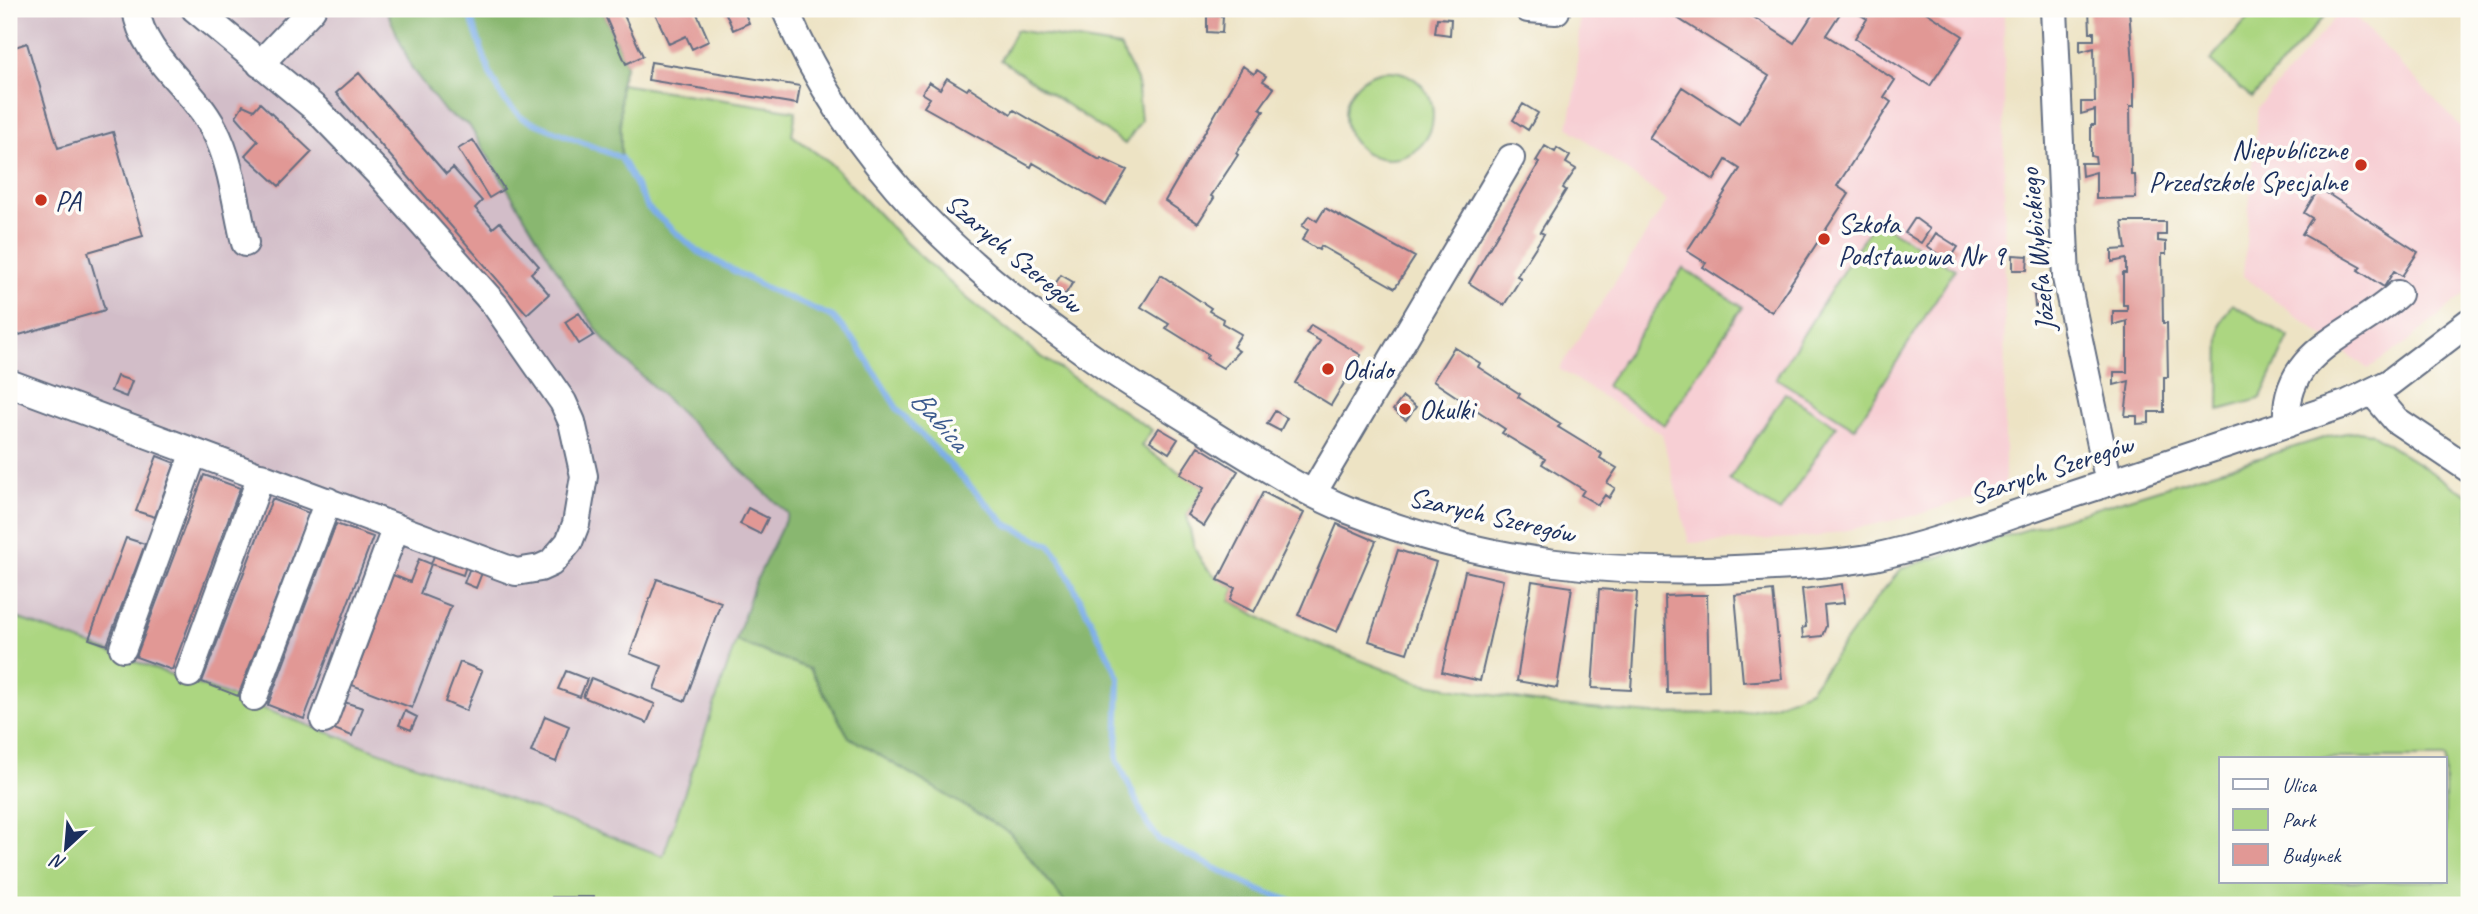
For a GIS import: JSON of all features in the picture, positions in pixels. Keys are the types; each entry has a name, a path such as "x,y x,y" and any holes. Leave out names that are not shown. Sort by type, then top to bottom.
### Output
{"street":[{"path":"135,9 139,31 148,46 170,69 214,128 225,156 245,243"},
{"path":"9,383 516,572 540,568 551,563 569,542 582,502 584,476 572,422 564,402 496,306 380,176 316,109 195,9"},
{"path":"260,64 312,9"},
{"name":"Szarych Szeregów","path":"785,9 801,48 853,136 920,215 969,262 1046,326 1122,378 1313,493 1348,509 1431,537 1518,558 1580,568 1720,570 1813,565 1875,556 2109,483 2373,393 2469,322"},
{"path":"1528,9 1556,10"},
{"name":"Józefa Wybickiego","path":"2054,9 2066,278 2109,483"},
{"path":"1313,493 1511,158"},
{"path":"2287,424 2288,398 2298,372 2310,358 2398,294"},
{"path":"2373,393 2396,421 2469,469"},
{"path":"122,648 194,452"},
{"path":"189,674 261,477"},
{"path":"254,697 328,502"},
{"path":"324,720 396,527"}],"shaded area":[{"path":"9,9 386,9 392,28 446,113 469,125 571,293 606,342 789,515 754,585 664,856 9,615"},
{"name":"Szkoła Podstawowa Nr 9","path":"1580,9 2004,9 2005,487 1914,516 1814,537 1689,543 1662,434 1559,369 1667,201 1568,127 1576,88"},
{"name":"Niepubliczne Przedszkole Specjalne","path":"2343,9 2348,9 2469,135 2469,290 2404,345 2368,369 2243,276 2258,107"}],"green space":[{"path":"386,9 602,9 626,64 620,84 621,158 648,208 697,251 766,288 833,317 857,344 898,410 1006,524 1050,545 1060,559 1119,677 1117,759 1146,822 1160,840 1259,890 1304,905 1067,905 1010,833 849,737 810,669 736,641 754,585 788,514 606,342 571,293 469,125 446,113 412,69"},
{"path":"2256,9 2325,9 2328,12 2252,98 2210,61"},
{"path":"1016,30 1120,47 1137,80 1141,121 1125,144 1001,60"},
{"path":"1389,71 1414,78 1426,90 1433,115 1426,140 1414,152 1389,159 1364,152 1352,140 1345,115 1352,90 1364,78"},
{"path":"620,84 796,111 792,135 831,164 906,243 968,299 1039,355 1152,430 1141,446 1204,488 1187,515 1190,528 1196,550 1206,567 1235,588 1230,600 1280,629 1420,683 1558,706 1651,714 1734,713 1775,705 1810,690 1879,595 1902,568 2330,436 2358,431 2370,433 2469,496 2469,905 1304,905 1259,890 1159,840 1146,822 1117,759 1119,677 1060,559 1050,545 1006,524 898,410 857,344 833,317 766,288 697,251 648,208 621,158"},
{"path":"1875,220 1955,269 1855,428 1776,378"},
{"path":"1683,268 1742,307 1665,425 1606,386"},
{"path":"2232,304 2289,337 2260,399 2219,410 2220,324"},
{"path":"1785,393 1836,426 1780,512 1729,480"},
{"path":"9,615 663,856 736,641 810,669 849,737 1010,833 1067,905 9,905"}],"building":[{"path":"602,9 621,9 643,56 626,64"},
{"path":"653,9 695,9 709,41 692,49 686,36 669,44"},
{"path":"724,9 743,9 749,23 733,30"},
{"path":"1663,9 1741,9 1794,43 1816,9 1843,9 1826,35 1895,80 1884,97 1891,102 1837,186 1849,194 1772,312 1703,267 1706,263 1687,251 1740,169 1726,160 1714,180 1649,138 1682,87 1739,124 1769,76"},
{"path":"1851,9 1921,9 1963,36 1930,86 1855,38 1867,19"},
{"path":"2089,9 2129,9 2134,79 2134,106 2130,106 2131,175 2135,175 2136,198 2096,199 2096,172 2082,176 2081,163 2096,163 2095,157 2091,156 2091,125 2095,125 2095,110 2081,114 2081,102 2095,102 2094,48 2080,52 2080,40 2094,40 2094,32 2090,32"},
{"path":"1207,16 1223,16 1222,33 1207,32"},
{"path":"1437,18 1451,19 1450,35 1435,33"},
{"name":"PA","path":"27,43 58,148 113,132 143,236 88,252 105,310 9,338 9,49"},
{"path":"651,62 800,86 797,104 648,80"},
{"path":"1243,66 1254,74 1257,70 1266,76 1263,81 1274,88 1260,108 1264,111 1236,153 1238,155 1211,196 1214,198 1198,223 1165,201"},
{"path":"359,73 446,174 453,168 482,201 475,208 493,228 500,222 539,266 531,273 549,294 527,314 336,93"},
{"path":"947,78 967,90 969,87 1011,114 1014,110 1100,160 1101,158 1127,170 1106,205 1033,163 1031,167 924,107 930,98 922,93 929,82 940,89"},
{"path":"260,103 312,152 279,186 245,155 258,141 236,116 243,105 254,110"},
{"path":"1523,104 1538,113 1528,130 1513,120"},
{"path":"473,140 504,189 489,198 458,149"},
{"path":"1545,146 1555,152 1557,148 1570,156 1566,163 1576,169 1563,188 1566,190 1540,232 1544,234 1517,276 1521,278 1504,305 1469,283 1539,163 1536,161"},
{"path":"2319,188 2418,252 2402,276 2394,271 2384,287 2358,270 2361,267 2302,234 2312,218 2304,213"},
{"path":"1325,208 1415,257 1395,288 1321,246 1319,250 1302,240 1308,230 1302,226 1309,216 1317,221"},
{"path":"1915,218 1930,229 1921,243 1905,233"},
{"path":"2122,222 2166,222 2166,235 2158,235 2158,241 2166,242 2166,254 2162,254 2163,323 2167,323 2168,377 2164,377 2164,412 2149,412 2149,423 2137,424 2137,416 2125,416 2129,381 2114,385 2114,372 2127,372 2127,321 2113,325 2113,311 2127,311 2127,305 2123,305 2126,259 2112,262 2112,250 2126,249"},
{"path":"1936,233 1958,247 1949,261 1927,247"},
{"path":"2013,255 2028,256 2027,270 2013,270"},
{"path":"1061,275 1073,282 1065,295 1053,287"},
{"path":"1161,275 1211,308 1209,311 1223,319 1222,323 1241,334 1233,347 1239,351 1223,368 1206,358 1208,354 1166,328 1169,324 1141,307"},
{"path":"2048,285 2050,304 2035,306 2033,286"},
{"path":"579,313 594,335 579,344 565,322"},
{"name":"Odido","path":"1311,325 1361,355 1331,405 1295,383 1320,341 1306,333"},
{"path":"1454,347 1480,363 1478,367 1520,394 1518,397 1561,424 1558,427 1602,454 1600,458 1617,468 1607,483 1615,488 1609,498 1605,495 1598,505 1581,495 1584,490 1542,464 1545,459 1502,433 1505,429 1433,381"},
{"path":"117,376 132,381 126,397 111,391"},
{"name":"Okulki","path":"1403,397 1416,407 1406,420 1393,410"},
{"path":"1275,411 1287,418 1280,431 1267,424"},
{"path":"1159,428 1178,439 1169,453 1150,441"},
{"path":"1198,446 1238,471 1204,526 1187,515 1204,488 1180,474"},
{"path":"157,456 175,463 155,517 136,511"},
{"path":"204,475 240,488 172,670 136,657"},
{"path":"1263,492 1304,513 1254,612 1230,600 1235,588 1218,580"},
{"path":"272,499 309,513 238,696 202,682"},
{"path":"748,508 768,518 760,534 740,524"},
{"path":"336,524 373,537 304,719 268,705"},
{"path":"1337,524 1376,541 1337,632 1298,615"},
{"path":"126,538 145,544 107,645 89,639"},
{"path":"1398,550 1436,562 1407,653 1369,641"},
{"path":"435,553 467,563 463,575 431,564"},
{"path":"419,559 431,564 420,594 451,606 412,708 352,685 393,575 410,582"},
{"path":"471,565 483,570 476,588 464,583"},
{"path":"1465,571 1503,580 1480,681 1442,672"},
{"path":"657,579 721,602 685,701 654,689 662,666 630,654"},
{"path":"1532,581 1572,587 1557,688 1517,681"},
{"path":"1842,584 1844,603 1824,605 1826,626 1822,636 1803,638 1802,628 1806,627 1802,589"},
{"path":"1599,589 1637,592 1631,690 1592,688"},
{"path":"1773,591 1782,679 1743,682 1735,595"},
{"path":"1707,595 1709,692 1667,693 1665,596"},
{"path":"460,662 482,671 466,711 445,702"},
{"path":"566,671 587,679 580,697 558,689"},
{"path":"591,678 655,704 647,723 583,697"},
{"path":"344,702 363,708 352,736 334,729"},
{"path":"405,711 417,717 411,730 399,725"},
{"path":"545,716 569,726 556,762 531,752"},
{"path":"552,897 594,897 594,905 552,905"}],"waterway":[{"name":"Babica","path":"468,9 490,74 504,100 522,118 621,158 648,208 697,251 766,288 833,317 857,344 898,410 1006,524 1050,545 1060,559 1119,677 1117,759 1146,822 1159,840 1259,890 1304,905"}],"place":[{"name":"Niepubliczne Przedszkole Specjalne","path":"2361,165"},
{"name":"PA","path":"41,200"},
{"name":"Szkoła Podstawowa Nr 9","path":"1824,239"},
{"name":"Odido","path":"1328,369"},
{"name":"Okulki","path":"1405,409"}]}
